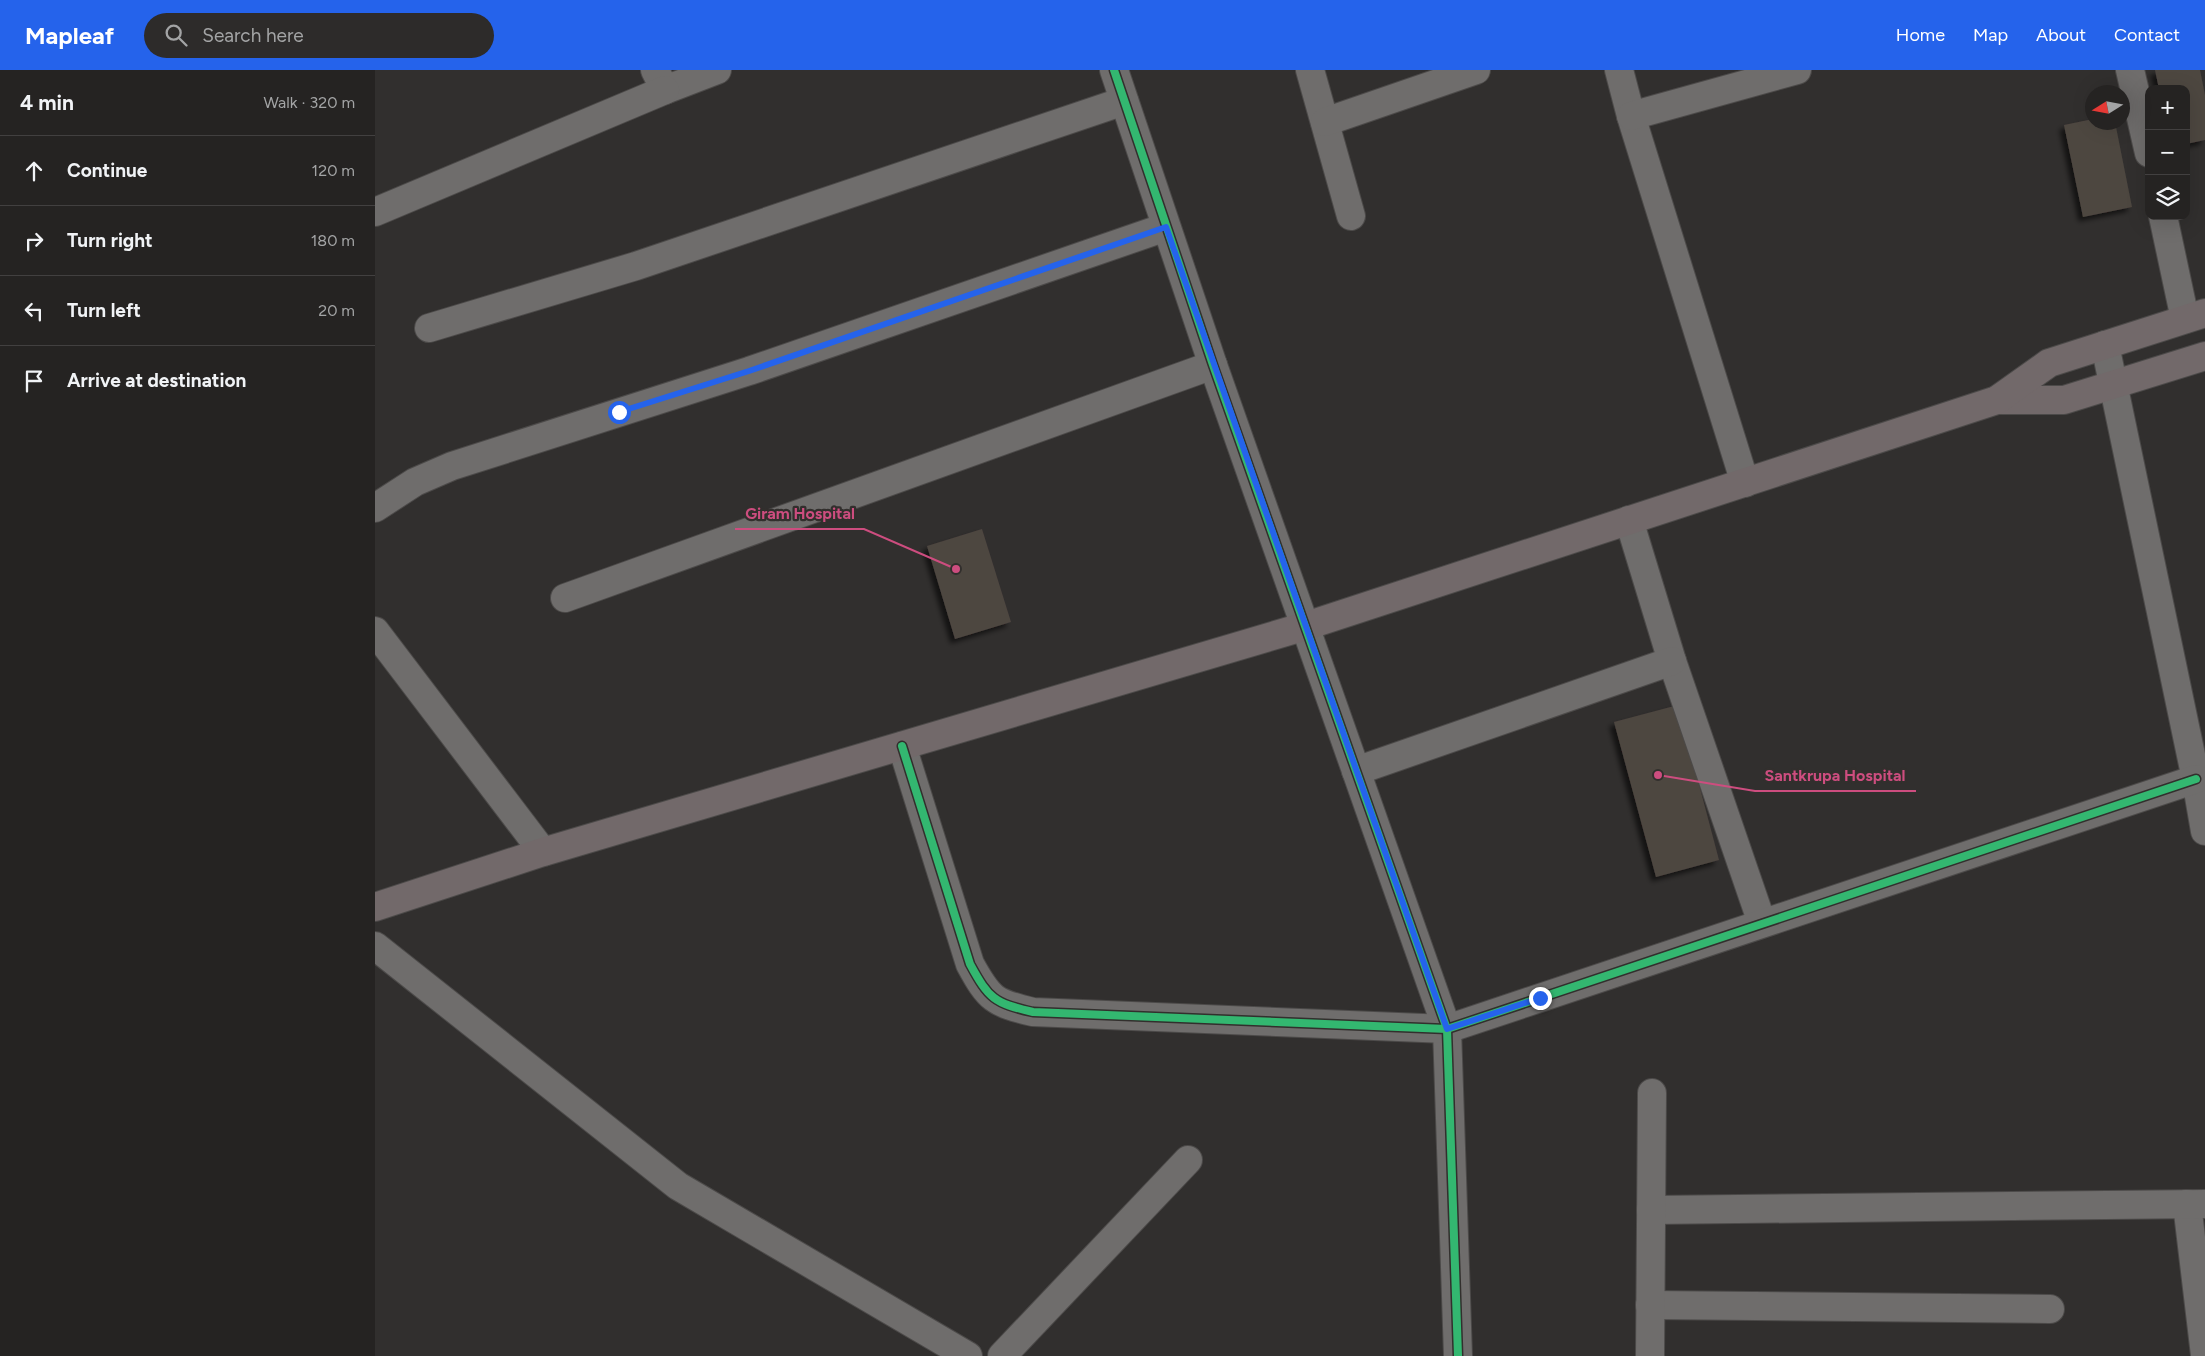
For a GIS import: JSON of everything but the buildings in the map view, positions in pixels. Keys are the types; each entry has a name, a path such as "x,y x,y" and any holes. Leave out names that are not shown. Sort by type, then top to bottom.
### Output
{"highway":[{"path":"375,907 543,852 1306,626 1997,400 2049,363 2195,316"},
{"path":"1997,400 2064,400 2205,356"}],"street":[{"path":"375,212 660,80 717,70"},
{"path":"1114,70 1213,365 1447,1029 1459,1356"},
{"path":"1310,70 1351,216"},
{"path":"1325,122 1476,70"},
{"path":"1619,70 1631,116 1745,483"},
{"path":"1631,116 1797,70"},
{"path":"2131,70 2145,135"},
{"path":"429,328 636,266 1124,101"},
{"path":"2164,220 2195,316"},
{"path":"375,508 415,482 452,466 749,371 1166,227"},
{"path":"2105,345 2197,778 2205,831"},
{"path":"565,598 1213,365"},
{"path":"1629,520 1672,661 1762,923"},
{"path":"375,631 543,852"},
{"path":"1356,771 1672,661"},
{"path":"902,746 970,964 985,991 1004,1005 1033,1012 1447,1029 2197,778"},
{"path":"375,946 678,1186 968,1356"},
{"path":"1650,1356 1652,1094"},
{"path":"1002,1356 1188,1160"},
{"path":"1651,1210 2196,1204 2205,1355"},
{"path":"1650,1305 2050,1309"}],"cycle path":[{"path":"1114,70 1213,365 1447,1029 1458,1356"},
{"path":"902,746 970,964 982,985 994,998 1001,1002 1033,1012 1447,1029 2196,779"}],"place":[{"name":"Giram Hospital","path":"956,569"},
{"name":"Santkrupa Hospital","path":"1658,775"}],"route":[{"path":"619,412 749,371 1166,227 1447,1029 1540,998"}]}
